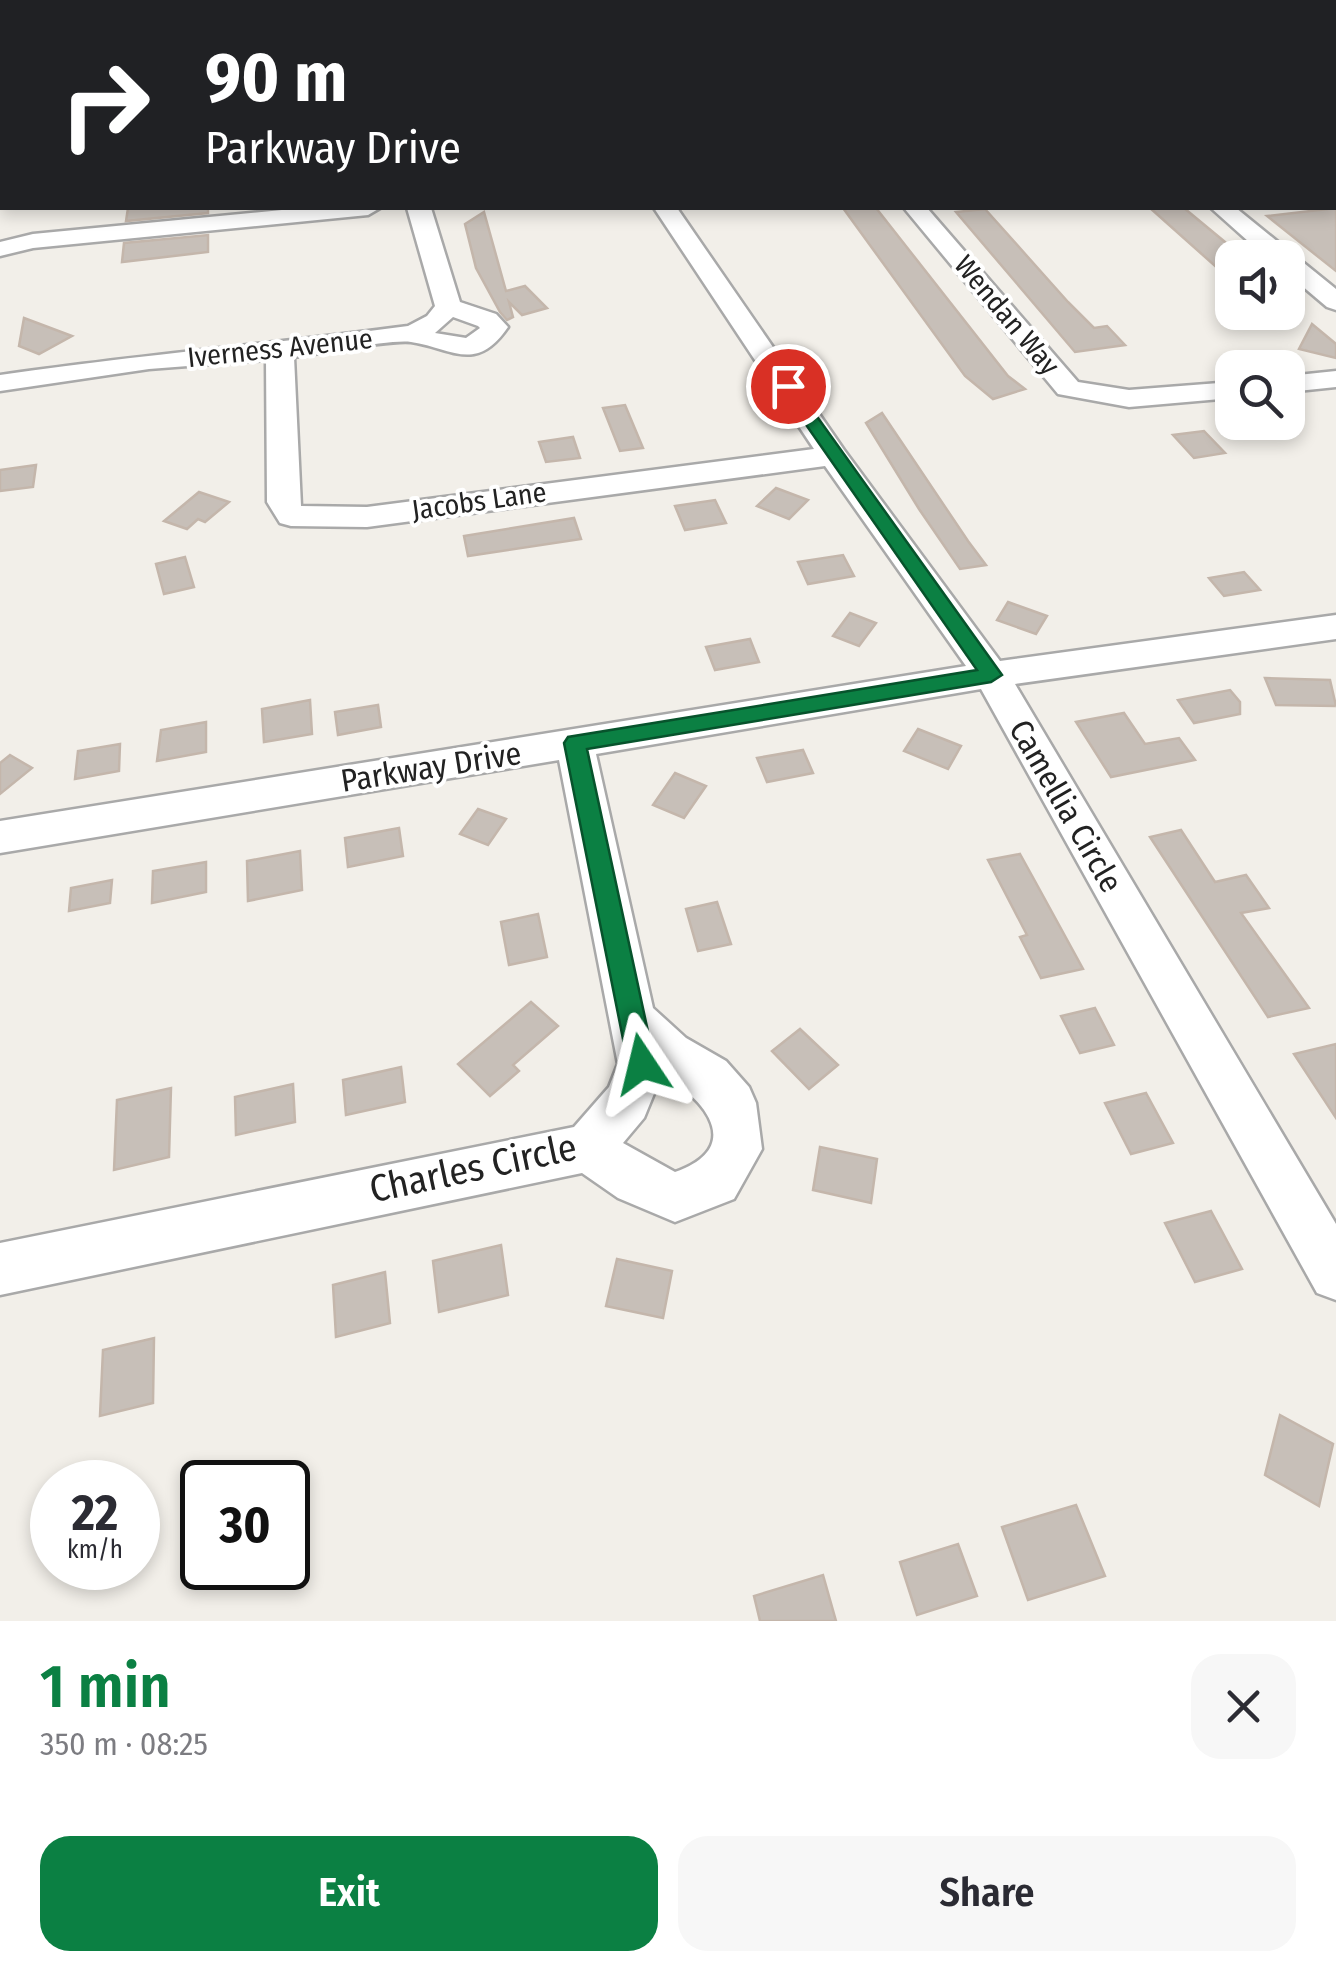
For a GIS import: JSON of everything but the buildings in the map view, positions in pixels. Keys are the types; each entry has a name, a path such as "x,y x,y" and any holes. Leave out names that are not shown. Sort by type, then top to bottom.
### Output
{"street":[{"path":"0,249 32,242 348,210"},
{"path":"414,334 453,348 490,336 494,327 487,320 448,306 419,210"},
{"name":"Camellia Circle","path":"667,210 833,456 991,675 1336,1274"},
{"name":"Wendan Way","path":"917,210 1068,388 1092,397 1119,399 1215,391"},
{"path":"1224,210 1261,240"},
{"path":"1305,276 1336,302"},
{"name":"Iverness Avenue","path":"0,383 150,361 280,351 414,334 436,322 448,306"},
{"name":"Jacobs Lane","path":"280,351 283,502 291,516 368,517 833,456"},
{"path":"1305,382 1336,379"},
{"name":"Parkway Drive","path":"0,837 991,675 1336,628"},
{"name":"Charles Circle","path":"0,1269 588,1148 627,1102 642,1064 575,743"},
{"path":"588,1148 636,1181 675,1197 716,1182 737,1149 732,1103 710,1076 669,1053 635,1021"}],"route":[{"path":"642,1064 575,743 991,675 833,456 788,386"}]}
